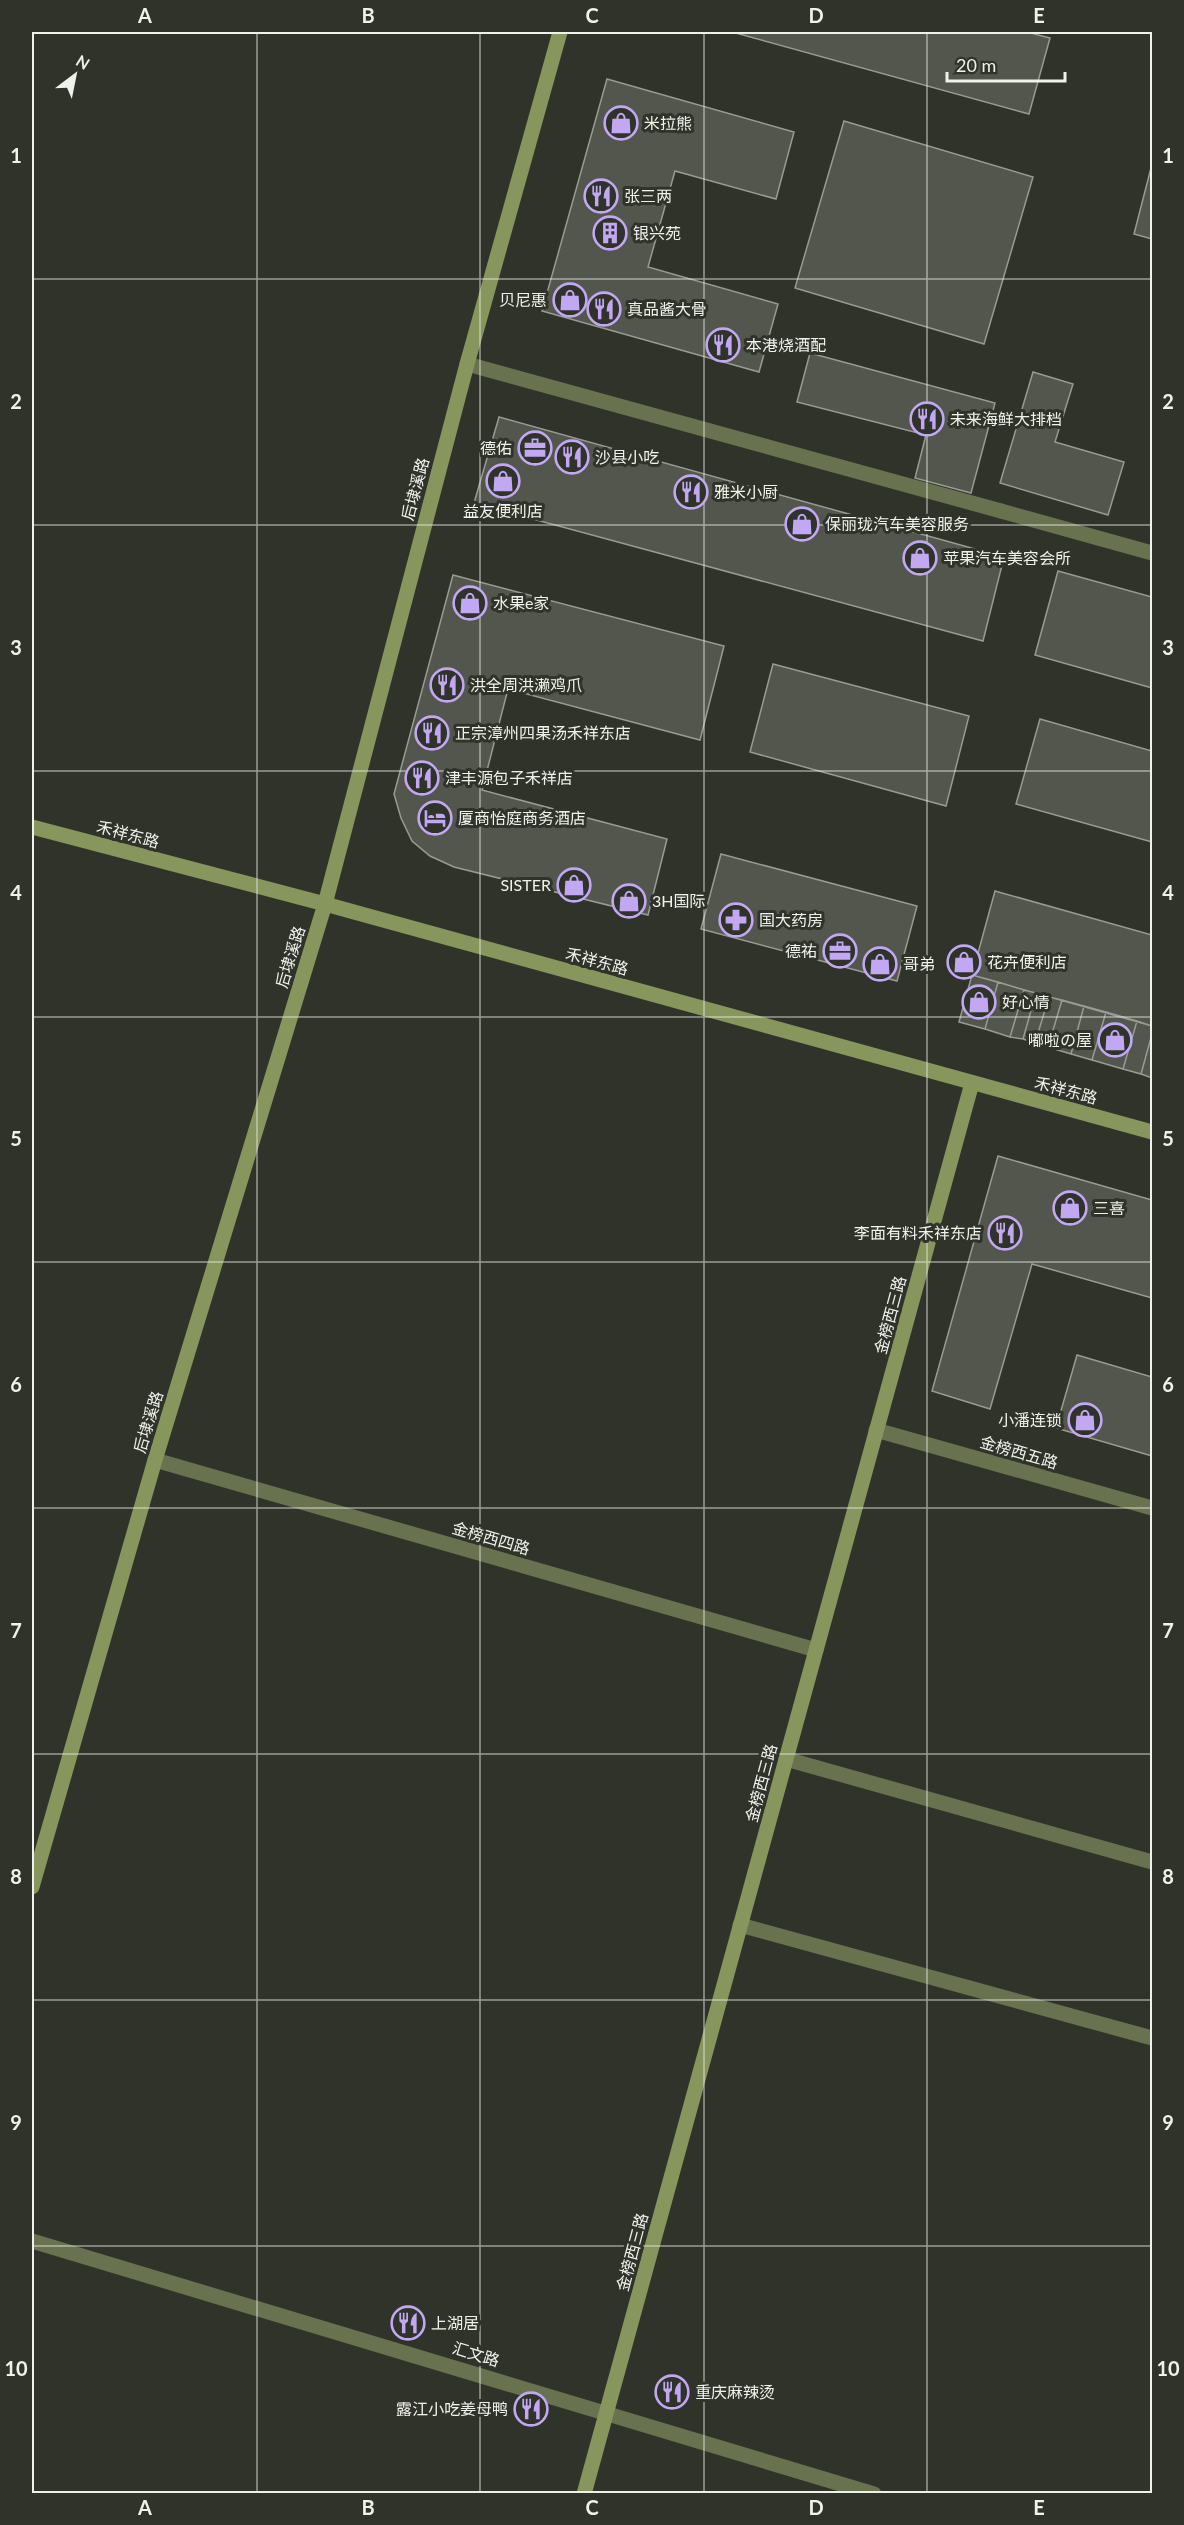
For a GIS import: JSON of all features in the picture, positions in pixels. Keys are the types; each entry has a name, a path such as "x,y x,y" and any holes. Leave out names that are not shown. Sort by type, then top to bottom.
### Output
{"street":[{"name":"后埭溪路","path":"32,1887 155,1460 325,904 467,364 560,32"},
{"path":"467,364 1152,553"},
{"name":"禾祥东路","path":"32,827 325,904 1152,1132"},
{"name":"金榜西三路","path":"584,2493 972,1083"},
{"name":"金榜西五路","path":"876,1430 1152,1508"},
{"name":"金榜西四路","path":"155,1460 816,1650"},
{"path":"786,1759 1152,1862"},
{"path":"740,1925 1152,2038"},
{"name":"汇文路","path":"32,2241 874,2493"}],"building":[{"path":"732,32 1027,32 1050,38 1029,114"},
{"name":"银兴苑","path":"607,79 794,132 776,199 675,171 648,267 778,304 759,372 542,311"},
{"path":"844,121 1033,177 984,344 795,288"},
{"path":"1152,164 1152,239 1134,234"},
{"name":"未来海鲜大排档","path":"810,353 995,403 971,493 915,478 926,435 797,402"},
{"path":"1033,372 1073,384 1055,442 1124,462 1108,515 1000,483"},
{"path":"499,417 1004,557 983,641 474,503"},
{"path":"1058,571 1152,597 1152,688 1035,655"},
{"path":"453,575 724,646 700,740 508,689 482,790 667,839 648,915 454,867 430,856 412,841 401,818 394,794"},
{"path":"773,664 969,716 946,806 750,752"},
{"path":"1040,719 1152,751 1152,842 1016,804"},
{"path":"721,854 917,906 897,981 701,929"},
{"path":"995,891 1152,935 1152,1026 972,975"},
{"name":"好心情","path":"972,975 998,982 985,1029 959,1022"},
{"path":"998,982 1024,990 1010,1037 985,1029"},
{"path":"1024,990 1036,993 1023,1039 1010,1037"},
{"path":"1036,993 1049,997 1035,1043 1023,1039"},
{"path":"1049,997 1062,1000 1048,1047 1035,1043"},
{"path":"1062,1000 1084,1006 1071,1054 1048,1047"},
{"path":"1084,1006 1106,1012 1092,1060 1071,1054"},
{"name":"嘟啦の屋","path":"1106,1012 1137,1021 1123,1069 1092,1060"},
{"path":"1137,1021 1152,1026 1141,1074 1123,1069"},
{"path":"1152,1034 1152,1078 1141,1074"},
{"path":"998,1156 1152,1200 1152,1298 1032,1264 990,1409 932,1391"},
{"path":"1077,1355 1152,1377 1152,1456 1056,1428"}],"place":[{"name":"米拉熊","path":"621,123"},
{"name":"张三两","path":"601,196"},
{"name":"银兴苑","path":"610,233"},
{"name":"贝尼惠","path":"570,300"},
{"name":"真品酱大骨","path":"604,309"},
{"name":"本港烧酒配","path":"723,345"},
{"name":"未来海鲜大排档","path":"927,419"},
{"name":"德佑","path":"535,448"},
{"name":"沙县小吃","path":"572,457"},
{"name":"益友便利店","path":"503,481"},
{"name":"雅米小厨","path":"691,492"},
{"name":"保丽珑汽车美容服务","path":"802,524"},
{"name":"苹果汽车美容会所","path":"920,558"},
{"name":"水果e家","path":"470,603"},
{"name":"洪全周洪濑鸡爪","path":"447,685"},
{"name":"正宗漳州四果汤禾祥东店","path":"432,733"},
{"name":"津丰源包子禾祥店","path":"422,778"},
{"name":"厦商怡庭商务酒店","path":"435,818"},
{"name":"SISTER","path":"574,885"},
{"name":"3H国际","path":"629,901"},
{"name":"国大药房","path":"736,920"},
{"name":"德祐","path":"840,951"},
{"name":"花卉便利店","path":"964,962"},
{"name":"哥弟","path":"880,964"},
{"name":"好心情","path":"979,1002"},
{"name":"嘟啦の屋","path":"1115,1040"},
{"name":"三喜","path":"1070,1208"},
{"name":"李面有料禾祥东店","path":"1005,1233"},
{"name":"小潘连锁","path":"1085,1420"},
{"name":"上湖居","path":"408,2323"},
{"name":"重庆麻辣烫","path":"672,2392"},
{"name":"露江小吃姜母鸭","path":"531,2409"}]}
